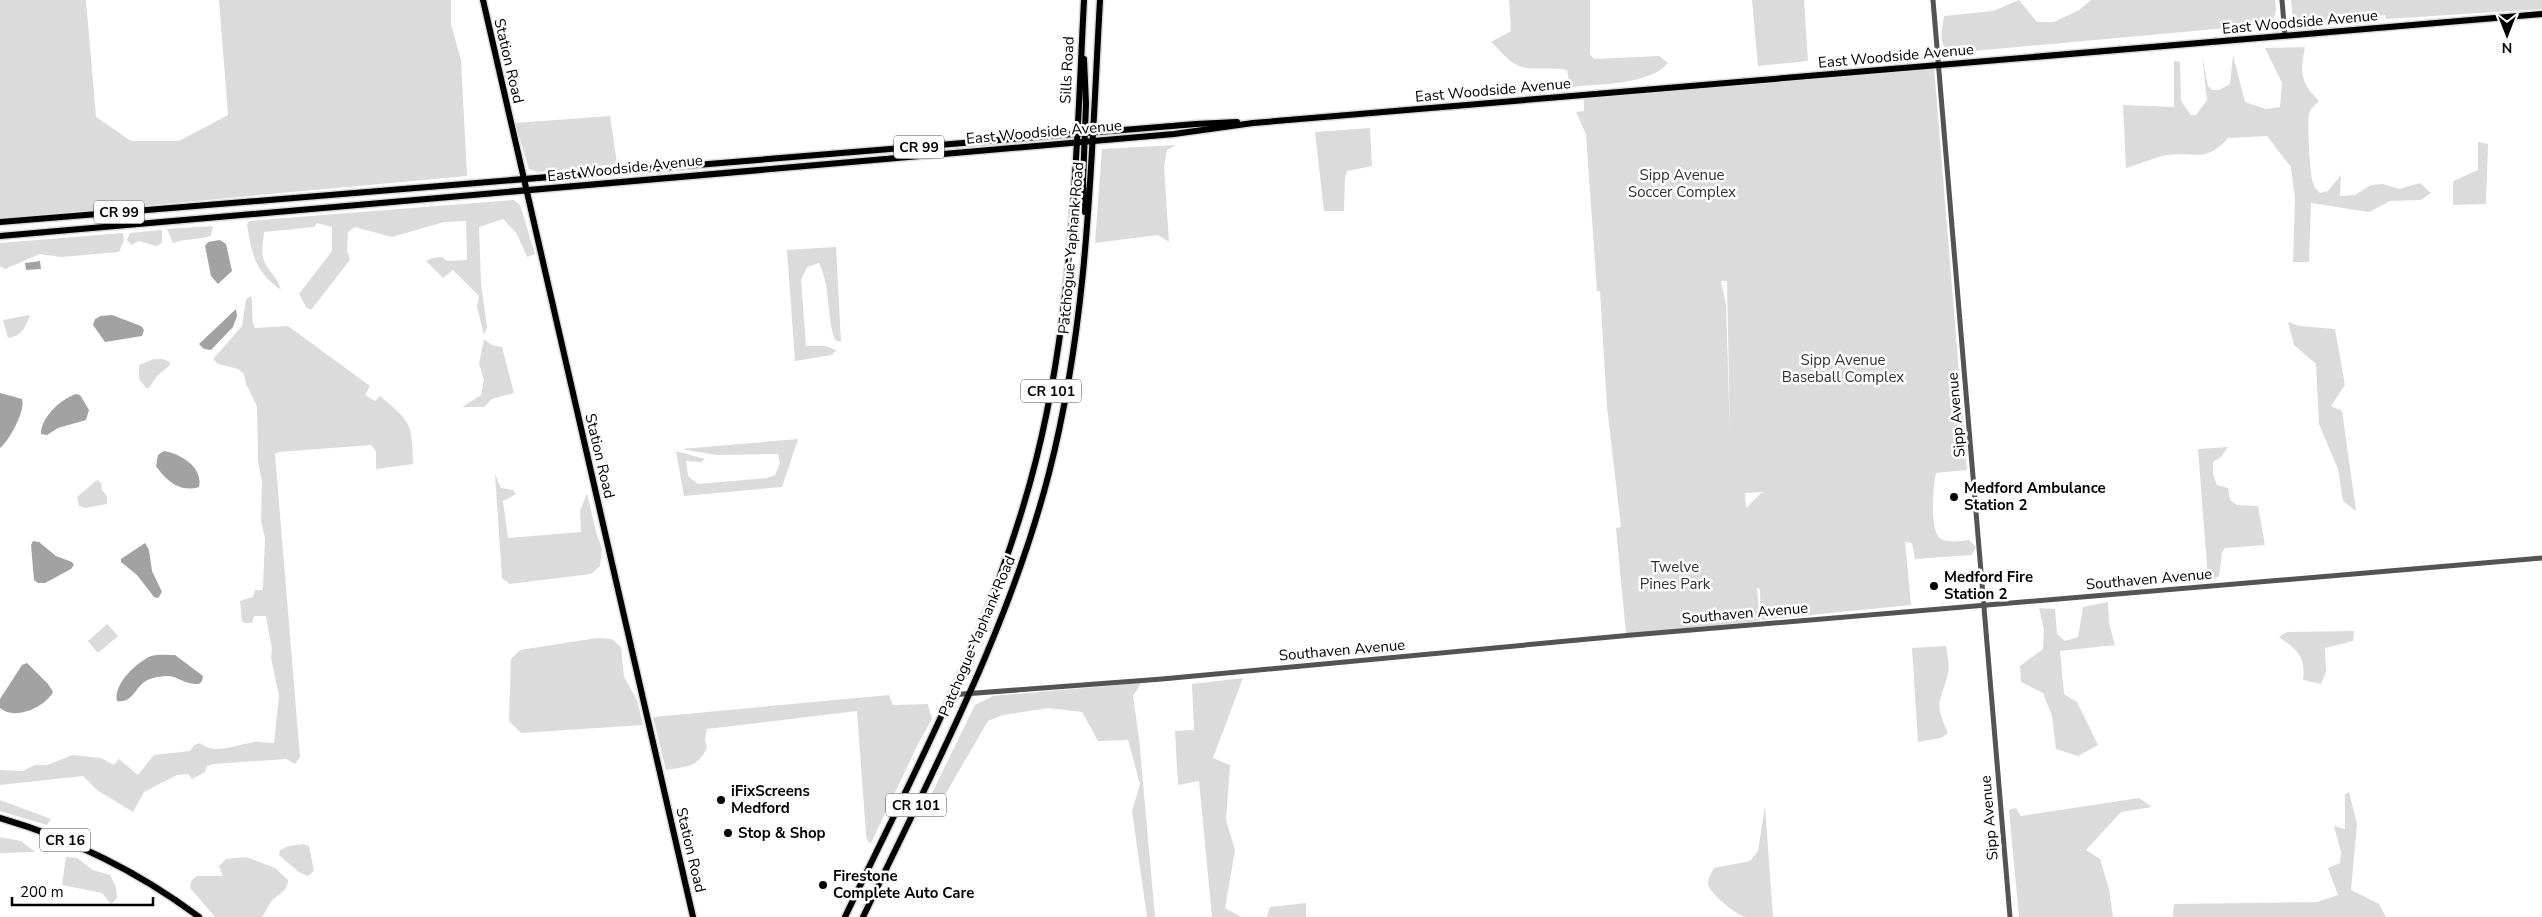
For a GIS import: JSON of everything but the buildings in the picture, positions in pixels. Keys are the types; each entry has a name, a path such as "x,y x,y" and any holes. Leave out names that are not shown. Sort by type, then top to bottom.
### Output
{"main road":[{"name":"Station Road","path":"483,0 522,178 693,917"},
{"name":"Sills Road","path":"1076,142 1084,0"},
{"name":"Sills Road","path":"1092,141 1100,0"},
{"name":"East Woodside Avenue","path":"0,236 525,191 705,173 1184,133 1253,123 2542,14"},
{"path":"1082,40 1086,92 1084,193 1088,220"},
{"name":"East Woodside Avenue","path":"0,222 522,178 704,166 1093,132 1221,122 1253,123"},
{"name":"Patchogue-Yaphank Road","path":"863,917 969,693 1016,580 1051,465 1075,347 1088,220 1092,141"},
{"name":"Patchogue-Yaphank Road","path":"845,917 980,629 1026,500 1043,433 1065,306 1076,142"},
{"name":"CR 16","path":"0,818 43,832 95,854 159,890 199,917"}],"street":[{"name":"Sipp Avenue","path":"1933,0 2010,917"},
{"path":"2282,0 2285,36"},
{"name":"Southaven Avenue","path":"950,695 1162,679 1984,605 2542,558"}],"green space":[{"path":"0,0 86,0 96,117 131,141 179,141 228,115 219,0 451,0 451,24 461,60 467,176 0,219"},
{"path":"1509,0 1590,0 1590,54 1594,59 1659,56 1668,63 1649,76 1609,84 1570,87 1567,70 1520,66 1515,64 1491,42 1511,31"},
{"path":"1752,0 1804,0 1808,61 1758,66"},
{"path":"2019,0 2037,22 2054,22 2079,10 2091,0 2275,0 2276,10 2273,21 2260,25 1951,53 1944,46 1941,37 1944,16 1993,11"},
{"path":"2291,0 2542,0 2542,9 2386,19 2385,15 2293,23"},
{"path":"2305,47 2302,64 2303,77 2308,88 2319,101 2310,110 2308,119 2311,171 2313,183 2317,190 2320,193 2328,191 2341,175 2340,196 2355,195 2371,185 2383,184 2399,189 2420,183 2431,193 2421,200 2390,201 2369,212 2311,203 2309,262 2293,262 2295,199 2291,167 2267,136 2228,138 2220,146 2206,154 2167,155 2126,168 2123,105 2174,107 2174,61 2180,62 2181,101 2191,115 2196,115 2207,100 2202,56 2208,86 2212,90 2219,90 2230,84 2233,55 2245,102 2266,109 2280,107 2282,83 2265,48"},
{"path":"1934,68 1967,470 1936,473 1933,518 1937,535 1941,539 1951,541 1969,540 1976,547 1972,555 1915,559 1912,543 1905,542 1911,605 1761,620 1760,590 1757,587 1760,621 1626,634 1616,528 1621,527 1607,407 1600,291 1597,291 1586,134 1576,112 1584,111 1584,99","holes":["1721,281 1727,281 1730,435 1726,305","1766,492 1761,493 1746,508 1745,493"]},
{"path":"610,116 617,164 538,172 529,169 515,123"},
{"path":"1370,128 1372,166 1347,171 1344,211 1324,211 1315,132"},
{"path":"2478,142 2488,144 2486,204 2453,205 2453,181 2478,170"},
{"path":"1176,145 1167,150 1164,167 1169,242 1158,235 1095,243 1102,149"},
{"path":"514,200 520,205 535,254 527,257 517,234 503,219 479,227 481,283 487,328 484,335 477,307 479,296 453,270 443,278 426,261 442,257 447,261 467,260 466,221 444,222 392,237 355,227 348,232 347,250 350,260 311,310 306,307 299,294 332,251 332,227 317,223 314,227 264,232 262,249 264,261 277,279 281,290 265,276 256,262 247,225 249,221"},
{"path":"213,226 211,236 173,243 167,229"},
{"path":"162,230 162,243 156,246 139,241 131,245 127,240 130,233"},
{"path":"123,233 124,240 119,252 61,257 40,254 5,269 0,266 0,243"},
{"path":"836,247 841,342 835,340 832,330 827,291 819,263 807,267 801,280 806,346 826,346 836,350 832,355 795,361 787,250"},
{"path":"251,296 255,328 288,326 370,386 365,395 375,401 380,396 399,412 408,425 412,440 413,464 376,469 376,451 371,445 279,452 275,454 300,757 295,764 286,759 214,764 207,766 205,772 192,779 188,774 177,775 144,792 133,812 97,790 83,776 0,785 0,770 23,771 35,765 47,765 73,755 101,758 114,765 119,759 138,775 154,755 190,751 194,745 200,743 206,747 219,749 254,742 274,743 279,696 271,658 272,650 266,616 254,616 252,623 245,623 242,621 240,601 253,597 255,590 262,590 263,587 265,538 261,521 262,482 258,461 257,406 246,384 244,374 238,369 218,364 213,359 242,326 246,299"},
{"path":"30,315 22,331 8,338 3,320"},
{"path":"2288,322 2300,326 2335,329 2345,385 2331,406 2342,411 2356,511 2343,501 2338,469 2319,424 2316,364 2294,345"},
{"path":"484,339 492,345 502,347 514,393 492,399 484,407 462,407 481,395 484,380 479,364"},
{"path":"154,359 170,362 170,365 157,376 149,388 146,388 139,379 139,365"},
{"path":"798,439 782,487 684,496 676,451 705,459 701,462 686,461 688,476 698,484 767,478 775,475 780,463 778,454 716,455 681,449"},
{"path":"2228,447 2221,457 2213,462 2213,474 2217,485 2228,488 2230,500 2237,505 2258,506 2265,545 2225,548 2222,552 2219,577 2208,579 2198,449"},
{"path":"495,474 501,488 513,490 516,494 503,501 508,538 581,532 580,511 587,493 602,549 600,566 591,574 510,584 502,578"},
{"path":"97,480 101,483 102,490 107,496 107,504 85,508 79,506 77,497"},
{"path":"2108,602 2109,623 2115,645 2060,651 2064,694 2077,702 2098,745 2078,756 2056,749 2052,716 2043,693 2021,682 2020,666 2043,649 2044,630 2039,608 2055,609 2057,634 2065,641 2078,637 2083,607"},
{"path":"107,624 118,636 98,653 88,641"},
{"path":"2354,631 2353,641 2325,648 2326,672 2321,684 2303,680 2303,665 2299,654 2279,637 2287,632"},
{"path":"597,638 612,639 621,647 624,677 637,700 643,725 521,733 509,721 511,659 520,650"},
{"path":"1946,646 1949,670 1941,697 1940,708 1948,733 1941,738 1918,742 1912,648"},
{"path":"1243,678 1213,758 1230,765 1226,820 1235,850 1225,908 1241,917 1212,917 1199,781 1178,785 1175,731 1194,730 1192,684"},
{"path":"1141,683 1133,696 1139,738 1155,917 1147,917 1132,811 1140,784 1128,740 1098,741 1082,712 1048,708 1003,715 988,721 942,800 931,795 975,705 993,696"},
{"path":"889,695 893,705 928,704 932,719 918,744 871,843 868,842 866,834 857,711 707,729 705,739 707,748 695,763 686,767 666,770 653,717"},
{"path":"2349,792 2357,824 2351,890 2379,904 2386,917 2173,917 2174,904 2317,902 2338,895 2328,868 2340,863 2341,852 2334,826 2345,829 2345,794"},
{"path":"2139,798 2152,807 2121,812 2086,850 2100,859 2109,889 2113,917 2019,917 2009,810 2016,808 2021,816"},
{"path":"0,800 51,819 47,825 0,811"},
{"path":"1765,806 1773,917 1745,917 1735,912 1717,897 1709,887 1708,881 1714,868 1750,861 1758,851"},
{"path":"0,837 21,841 35,852 0,853"},
{"path":"303,844 309,846 314,871 308,876 300,873 279,855 280,850 289,846"},
{"path":"66,857 77,858 93,870 110,875 116,887 117,898 111,904 102,893 62,885"},
{"path":"246,857 275,868 288,880 288,884 282,893 273,899 262,917 215,917 190,888 191,881 197,876 223,876 219,866 226,859"},
{"path":"1306,903 1306,917 1267,917 1270,907"}],"shaded area":[{"path":"220,240 226,244 232,271 218,284 211,276 205,246 208,242"},
{"path":"40,261 41,269 26,270 25,263"},
{"path":"236,309 237,316 233,327 211,350 204,349 199,344"},
{"path":"112,315 141,326 144,330 142,336 105,342 93,325 95,319 101,316"},
{"path":"0,393 22,399 23,404 16,425 0,448"},
{"path":"80,395 89,410 86,420 58,428 47,435 41,434 44,421 53,409 70,396"},
{"path":"164,451 184,458 194,468 198,473 199,487 179,487 164,476 156,466 158,455"},
{"path":"33,541 39,542 56,556 72,562 74,565 71,569 45,583 38,583 34,580 31,545"},
{"path":"145,543 149,550 152,571 162,592 158,598 154,597 137,575 121,562 121,559"},
{"path":"175,655 203,676 199,684 167,676 159,677 145,682 127,700 117,701 117,694 122,681 139,663 151,656"},
{"path":"27,663 48,684 53,692 49,698 37,707 21,713 6,712 0,708 0,699 22,665"}],"place":[{"name":"Medford Ambulance Station 2","path":"1954,497"},
{"name":"Medford Fire Station 2","path":"1934,586"},
{"name":"iFixScreens Medford","path":"721,800"},
{"name":"Stop & Shop","path":"728,833"},
{"name":"Firestone Complete Auto Care","path":"823,885"}],"park label":[{"name":"Sipp Avenue Soccer Complex","path":"1682,184"},
{"name":"Sipp Avenue Baseball Complex","path":"1843,368"},
{"name":"Twelve Pines Park","path":"1675,576"}]}
